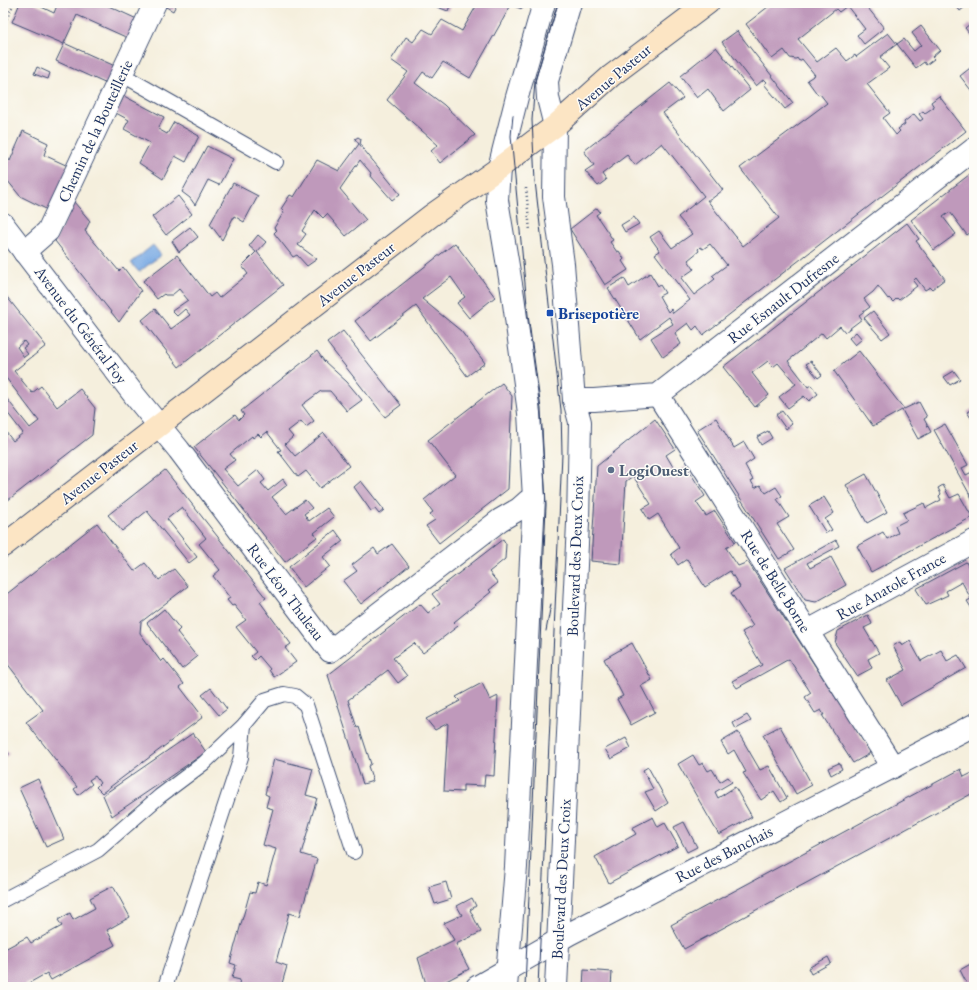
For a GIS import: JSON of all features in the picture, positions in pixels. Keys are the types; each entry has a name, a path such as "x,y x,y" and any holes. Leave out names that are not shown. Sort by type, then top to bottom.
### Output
{"main road":[{"name":"Avenue Pasteur","path":"3,546 432,215 555,126 611,76 708,3"}],"street":[{"name":"Chemin de la Bouteillerie","path":"24,252 48,231 155,3"},
{"path":"506,978 516,867 534,498 528,413 513,296 497,200 499,168 517,97 544,3"},
{"name":"Boulevard des Deux Croix","path":"556,987 578,523 580,422 574,400 563,264 554,197 555,126 548,98 547,81 570,3"},
{"name":"Rue Esnault Dufresne","path":"658,395 974,149"},
{"name":"Avenue du Général Foy","path":"3,224 159,426"},
{"path":"574,400 658,395"},
{"name":"Rue de Belle Borne","path":"658,395 808,631 892,767"},
{"name":"Rue Léon Thuleau","path":"159,426 179,450 330,651 500,520 534,498"},
{"name":"Rue Anatole France","path":"808,631 974,541"},
{"name":"Rue des Banchais","path":"477,987 506,978 558,940 974,725"}],"lane":[{"path":"121,74 276,162"},
{"path":"3,900 98,850 160,796 204,763 244,725 265,700 284,694 295,696 306,705 354,852"},
{"path":"165,987 241,757 244,725"}],"path":[{"path":"3,26 14,3"},
{"path":"526,188 530,230"}],"water":[{"path":"153,245 161,255 139,272 131,263"}],"building":[{"path":"20,3 33,3 54,13 58,3 102,3 139,20 130,39 77,15 64,43 117,67 109,85 56,61 64,44 12,22"},
{"path":"167,3 177,3 173,11 166,7"},
{"path":"433,3 451,3 448,11 432,5"},
{"path":"478,3 524,3 522,9 511,5 470,78 443,62 432,78 423,72 415,83 444,105 475,135 440,163 431,151 438,145 387,100 408,72 391,60 406,37 413,42 423,29 432,34 442,20 462,31"},
{"path":"773,3 864,3 884,28 864,44 857,35 865,29 847,6 839,12 836,9 798,39 817,62 836,48 847,61 855,55 856,57 888,33 897,44 880,57 889,68 867,84 890,113 883,118 896,135 900,131 898,129 905,124 904,122 914,114 920,121 923,119 919,114 923,111 925,113 934,107 931,102 939,96 966,131 703,335 697,326 693,330 688,323 675,333 681,344 663,357 651,338 673,324 669,317 640,339 608,288 624,278 629,287 650,273 658,286 660,285 665,293 659,296 668,312 671,309 673,313 690,300 655,254 660,251 650,237 659,231 672,248 692,234 678,217 704,196 662,143 635,165 627,155 602,174 606,180 598,186 585,171 594,165 584,151 670,83 683,98 663,113 723,190 710,200 707,200 743,246 779,218 740,168 827,103 820,94 818,95 807,80 815,75 802,59 799,61 797,58 790,58 784,50 772,59 746,24","holes":["710,244 727,265 712,276 715,279 694,295 681,278 694,269 688,260 699,251 698,249 700,247 703,249"]},
{"path":"954,3 970,3 960,11"},
{"path":"970,24 974,28 974,39 965,28"},
{"path":"921,26 940,50 932,57 934,59 926,65 924,62 916,68 897,44 904,39 914,51 921,45 912,33"},
{"path":"737,31 793,103 785,109 764,84 767,82 764,79 756,86 722,42"},
{"path":"716,47 750,90 724,111 708,89 697,98 680,76"},
{"path":"974,65 974,94 960,76"},
{"path":"37,67 50,73 48,79 34,74"},
{"path":"124,96 164,117 158,129 167,134 174,122 199,136 186,162 175,156 163,179 139,163 150,143 124,129 129,120 116,113"},
{"path":"23,131 48,143 44,155 70,167 50,211 20,196 3,175 3,152 10,161"},
{"path":"358,137 361,139 360,145 400,194 392,200 370,175 371,173 360,160 340,189 366,220 346,236 327,214 323,218 315,210 302,231 306,234 298,245 317,259 307,266 297,255 293,257 274,233 277,230 274,228 284,212 281,209 290,195 294,197 317,160 339,171 359,144 355,139"},
{"path":"207,146 233,159 219,185 208,180 195,205 190,198 182,192"},
{"path":"974,171 974,230 967,235 950,212 943,217 956,234 934,250 911,220"},
{"path":"233,183 258,196 244,222 234,216 222,240 210,224"},
{"path":"178,196 192,214 166,235 152,217"},
{"path":"74,202 90,221 85,231 119,271 123,267 141,291 119,322 55,241"},
{"path":"597,208 600,212 596,215 613,240 610,242 617,252 619,251 624,259 622,261 628,270 605,285 570,229"},
{"path":"634,217 639,224 625,232 621,225"},
{"path":"907,223 919,239 916,241 945,279 932,289 930,287 925,290 916,278 913,281 917,286 899,300 897,298 893,302 889,298 888,299 878,286 864,299 870,307 859,315 862,319 845,332 840,326 826,338 822,333 788,361 808,387 811,385 818,394 809,401 804,396 788,408 779,397 796,384 778,363 773,367 768,361 752,373 769,395 755,407 723,367"},
{"path":"190,227 198,237 179,252 172,241"},
{"path":"258,235 266,242 257,252 283,285 179,367 142,320 155,309 171,329 190,315 185,309 177,316 172,311 188,300 179,289 172,295 164,294 157,299 143,281 177,255 210,297 215,293 219,298 248,274 242,266 256,252 249,246"},
{"path":"455,243 495,297 469,318 457,303 465,297 451,277 422,299 461,331 485,363 467,376 416,306 371,341 355,321"},
{"path":"3,292 46,346 14,371 32,393 41,386 57,407 80,389 95,408 92,435 3,504 3,432 5,431 13,441 23,433 3,407 3,403 7,399 30,428 39,421 3,374","holes":["24,341 27,345 23,348 28,354 24,357 17,347"]},
{"path":"873,311 890,333 882,339 864,318"},
{"path":"343,331 401,405 385,417 327,343"},
{"path":"856,332 862,339 855,345 849,338"},
{"path":"317,351 324,361 347,382 362,400 347,411 330,391 321,391 302,405 314,421 306,427 301,421 288,431 293,437 285,444 295,456 324,433 349,466 320,488 306,471 298,477 278,451 281,450 267,432 261,437 258,434 253,438 252,436 230,454 235,460 223,469 238,486 258,470 265,480 261,483 268,491 283,479 287,485 272,497 286,514 305,500 312,508 304,514 309,521 327,508 334,517 314,533 317,537 285,562 194,447 235,415 239,420 244,415 241,411"},
{"path":"859,351 904,409 919,402 927,417 924,419 931,432 918,439 902,410 873,426 834,371"},
{"path":"811,361 822,375 818,378 806,364"},
{"path":"954,371 960,379 950,385 944,377"},
{"path":"502,383 512,396 508,489 439,543 426,526 435,520 430,514 433,512 424,500 455,475 428,440"},
{"path":"974,408 974,417 971,418 967,412"},
{"path":"782,411 792,424 786,429 776,415"},
{"path":"716,418 734,448 744,442 754,459 745,465 753,480 751,481 755,488 760,485 766,493 776,487 782,496 777,499 789,517 777,524 794,550 779,559 697,430"},
{"path":"655,419 675,449 666,455 676,472 686,466 705,496 696,502 706,516 715,511 735,542 726,548 738,566 748,562 870,751 869,754 853,763 822,715 824,715 821,710 815,713 805,697 811,693 789,659 737,688 732,681 762,665 742,632 753,626 731,593 740,587 730,571 705,587 687,559 678,565 671,554 679,548 658,514 649,520 642,509 651,504 633,476 626,481 621,564 591,561 597,466"},
{"path":"945,424 968,465 962,468 966,475 974,471 974,502 934,430"},
{"path":"768,431 772,438 761,445 757,437"},
{"path":"165,470 266,598 260,602 291,644 285,648 296,662 274,677 269,670 270,669 259,656 255,660 251,656 256,652 236,627 246,620 234,605 232,606 227,600 230,598 213,576 220,570 199,544 206,538 182,507 167,519 197,557 189,563 147,511 122,531 108,515"},
{"path":"866,474 887,512 867,523 846,485"},
{"path":"361,481 384,510 379,514 375,509 371,511 354,487"},
{"path":"943,485 950,498 959,494 972,517 871,572 857,546 883,532 887,539 898,533 895,526 907,520 903,513 924,503 926,508 941,500 939,496 941,494 938,488"},
{"path":"824,497 834,513 825,519 832,530 826,533 809,506"},
{"path":"97,523 134,571 145,563 159,580 174,569 188,586 141,622 140,633 161,662 164,659 184,684 180,687 203,717 102,793 96,787 100,783 95,776 89,780 92,784 78,795 74,789 77,787 26,722 43,710 3,658 3,597"},
{"path":"335,530 343,541 323,557 330,566 304,587 289,567"},
{"path":"503,539 506,544 505,559 489,572 498,583 489,590 491,592 454,622 458,626 423,653 414,643 393,658 407,676 398,683 388,670 348,700 357,728 359,727 371,764 368,766 373,781 363,784 328,675 420,604 428,613 440,604 432,594"},
{"path":"836,540 839,546 807,563 810,568 831,557 846,585 816,602 805,600 785,568"},
{"path":"392,544 409,566 361,604 343,581 357,571 352,565 374,548 378,554"},
{"path":"966,562 969,568 974,566 974,612 967,601 971,599 962,582 946,591 948,595 926,605 916,589"},
{"path":"164,609 180,629 177,632 197,657 182,669 147,623"},
{"path":"868,615 872,624 864,628 879,653 868,659 872,668 857,676 835,643 838,631"},
{"path":"910,641 921,661 941,650 947,661 958,655 966,668 901,705 887,680 906,670 893,646 900,642 902,646"},
{"path":"632,643 652,680 641,686 655,712 631,725 617,699 623,696 604,659"},
{"path":"482,683 490,700 498,696 494,776 485,775 484,786 463,785 463,792 444,791 448,723 435,730 426,719 460,701 456,697"},
{"path":"211,688 227,709 219,715 202,695"},
{"path":"747,715 751,721 736,729 733,723"},
{"path":"780,726 812,785 796,794 763,735"},
{"path":"738,732 760,770 769,766 787,798 781,802 774,791 761,800 743,773 746,772 734,750 728,754 721,742"},
{"path":"193,733 206,752 112,816 103,795"},
{"path":"626,738 631,748 611,759 605,749"},
{"path":"3,746 9,754 3,759"},
{"path":"693,755 699,765 703,763 708,771 712,769 720,782 728,777 732,782 715,792 718,798 735,787 752,817 719,835 678,764"},
{"path":"274,759 313,769 306,795 317,798 301,854 317,859 300,916 289,913 276,962 287,966 281,987 238,987 240,980 232,978 236,965 230,963 250,892 255,893 258,882 266,885 276,849 263,845 273,809 266,807 269,796 265,794"},
{"path":"839,763 842,769 831,775 828,768"},
{"path":"648,767 668,803 656,811 645,792 653,789 643,770"},
{"path":"961,769 964,777 974,772 974,795 973,793 684,949 671,925"},
{"path":"38,779 64,839 46,847 19,788"},
{"path":"653,817 658,827 665,823 678,846 609,883 595,857 636,834 632,828"},
{"path":"684,822 697,847 687,852 674,827"},
{"path":"446,882 451,899 435,904 429,887"},
{"path":"113,886 130,917 107,930 115,945 51,980 47,973 22,987 3,987 3,950 27,937 31,943 62,926 58,920 70,913 73,920 95,908 90,898"},
{"path":"472,898 476,906 470,910 481,932 456,944 469,969 435,987 427,987 418,958 454,940 444,923 462,915 457,906"},
{"path":"828,957 831,963 811,974 808,968"},
{"path":"974,962 974,987 962,987 967,984 960,970"},
{"path":"584,970 612,972 611,987 583,987"}],"tram line":[{"path":"538,987 562,454 561,410 535,181 532,120 535,81 558,3"},
{"path":"513,115 511,136 528,315 541,409 546,505 525,987"},
{"path":"546,631 551,604"}],"place":[{"name":"Brisepotière","path":"550,313"},
{"name":"LogiOuest","path":"611,470"}]}
